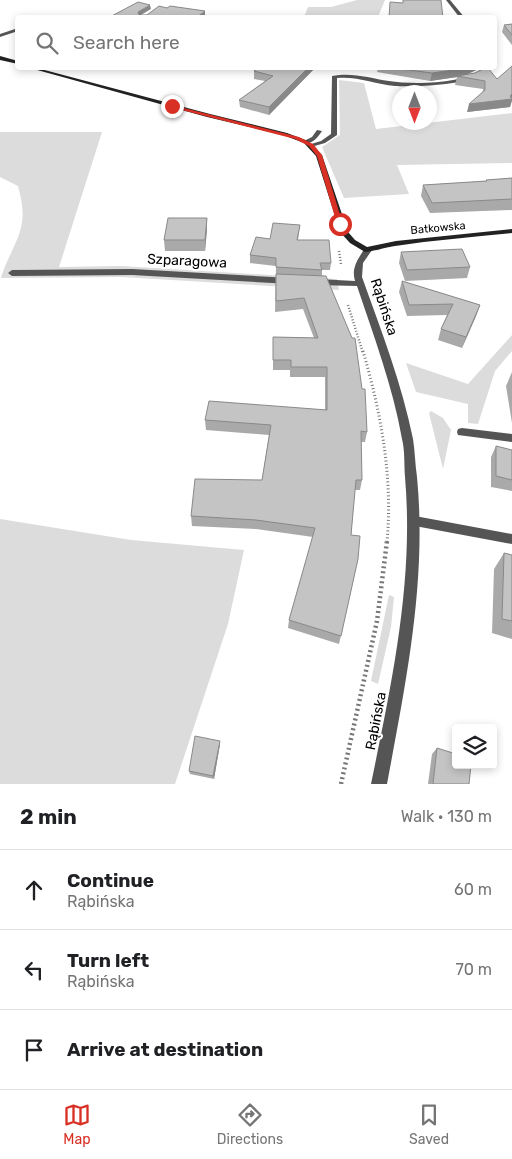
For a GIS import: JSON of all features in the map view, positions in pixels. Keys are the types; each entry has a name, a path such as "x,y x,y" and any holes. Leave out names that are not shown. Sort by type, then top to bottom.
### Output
{"street":[{"path":"448,0 460,15"},
{"path":"0,36 15,30"},
{"path":"0,58 15,62"},
{"path":"40,70 209,116 285,134 309,144 320,155 346,236 357,246 368,250"},
{"path":"309,144 323,142 334,135 334,77 346,75 397,84 413,84 467,78 478,75 484,70"},
{"path":"309,144 319,131"},
{"name":"Batkowska","path":"368,250 373,247 389,244 512,231"},
{"name":"Rąbińska","path":"368,250 361,258 357,268 403,416 408,442 415,521 414,574 408,632 378,784"},
{"name":"Szparagowa","path":"12,273 132,272 295,281"},
{"path":"305,281 361,284"},
{"path":"462,432 512,438"},
{"path":"415,521 512,539"}],"path":[{"path":"337,246 341,254 343,283 378,407 386,457 388,517 382,591 341,784"}],"shaded area":[{"path":"357,0 385,0 379,15 305,15 308,7 331,7"},
{"path":"339,80 364,83 376,129 392,127 392,130 437,130 437,122 512,113 512,163 397,165 409,194 344,198 322,147 340,135"},
{"path":"0,132 102,132 59,267 121,266 337,279 339,290 121,277 1,278 19,236 23,213 18,186 0,177"},
{"path":"512,335 512,351 495,371 478,424 468,423 468,404 416,392 406,363 468,384"},
{"path":"431,411 443,418 451,430 443,469 429,413"},
{"path":"0,519 131,540 244,550 228,624 175,784 0,784"},
{"path":"389,595 394,597 391,627 378,684 371,681"}],"building":[{"path":"403,0 441,0 443,15 389,15 390,2 403,3"},
{"path":"138,2 150,5 138,12 139,15 114,15"},
{"path":"159,6 205,11 200,15 147,15"},
{"path":"512,24 512,35 504,25"},
{"path":"512,66 512,94 510,96 512,99 469,104 485,90 485,81 457,76 481,70 490,70 497,79"},
{"path":"306,70 269,107 239,100 273,76 254,71"},
{"path":"409,70 453,70 432,73"},
{"path":"512,178 512,199 432,203 423,185 487,181"},
{"path":"168,218 207,218 205,240 164,240"},
{"path":"273,223 300,225 297,240 329,240 331,263 320,263 322,270 276,267 276,258 250,255 256,237 270,239"},
{"path":"462,249 470,267 407,270 401,252"},
{"path":"276,274 326,276 352,338 355,338 362,389 365,389 367,432 361,431 362,480 356,480 351,535 360,536 358,559 341,636 289,620 315,528 256,520 191,516 195,479 262,480 271,425 205,420 209,401 327,410 327,367 291,367 291,360 273,360 273,337 318,338 304,298 276,301"},
{"path":"402,281 480,305 466,337 441,329 453,304 409,305"},
{"path":"496,446 512,450 512,480 496,476"},
{"path":"504,553 512,555 512,621 502,619"},
{"path":"195,736 220,741 213,776 189,771"},
{"path":"437,748 452,753 452,769 471,769 469,784 433,784"}],"route":[{"path":"172,106 297,138 311,145 320,155 340,224"}]}
